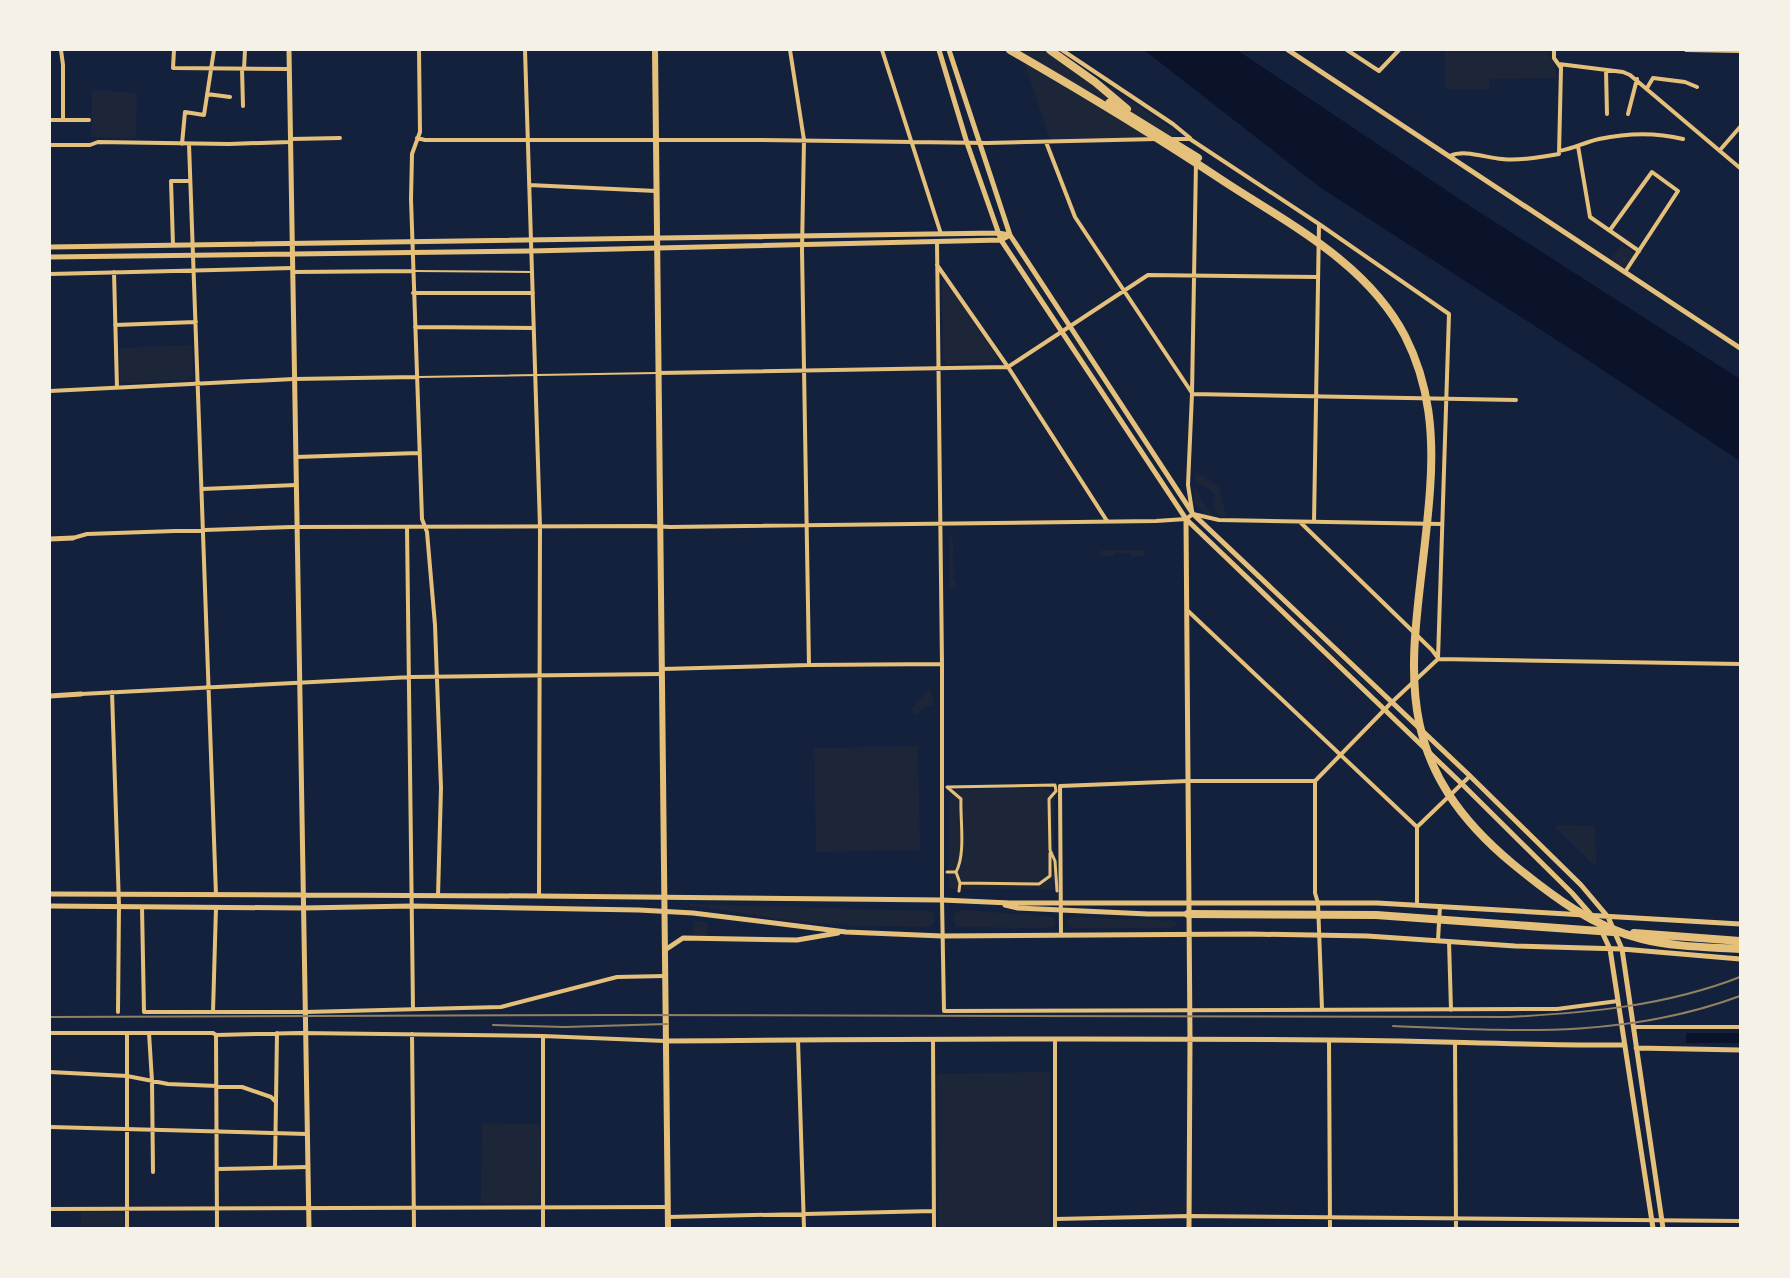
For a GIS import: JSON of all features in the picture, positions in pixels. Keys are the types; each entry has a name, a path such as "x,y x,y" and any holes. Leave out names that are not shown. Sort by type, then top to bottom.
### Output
{"highway":[{"path":"1013,50 1160,134 1253,196 1296,229"},
{"path":"1013,50 1187,157 1350,267 1380,297 1405,337 1423,381 1431,427 1431,475 1413,675 1418,717 1422,737 1433,767 1448,794 1474,828 1506,858 1554,896 1595,921 1644,940 1740,949"},
{"path":"1050,50 1160,134"},
{"path":"1188,914 1376,915 1740,941"}],"main road":[{"path":"655,50 668,1228"}],"street":[{"path":"61,50 63,120"},
{"path":"174,50 173,68 289,69"},
{"path":"182,144 185,112 204,115 214,50"},
{"path":"243,106 245,50"},
{"path":"289,50 309,1228"},
{"path":"419,50 420,132 412,154 411,169 412,271 418,453 422,519 427,532 432,575 441,788 438,897"},
{"path":"525,50 540,527 539,896"},
{"path":"790,50 804,140 802,243 809,665"},
{"path":"882,50 941,234"},
{"path":"939,50 967,143 1001,240 1186,519 1525,845 1572,893 1604,933 1610,949 1653,1228"},
{"path":"949,50 1010,235 1192,514 1470,776 1581,885 1608,917 1622,950 1663,1228"},
{"path":"1062,50 1449,314 1438,659"},
{"path":"1288,50 1740,348"},
{"path":"1347,50 1379,71 1399,50"},
{"path":"1554,50 1554,58 1561,68 1559,151"},
{"path":"1686,50 1740,51"},
{"path":"1559,64 1623,72 1637,79 1740,168"},
{"path":"1606,70 1607,114"},
{"path":"1647,88 1653,78 1685,82 1697,87"},
{"path":"1628,114 1637,79"},
{"path":"207,94 230,96"},
{"path":"50,120 89,120"},
{"path":"1720,150 1740,127"},
{"path":"1450,156 1458,153 1504,160 1538,158 1559,154 1559,151 1599,139 1650,133 1683,139"},
{"path":"50,145 90,145 98,142 189,144 340,138"},
{"path":"417,138 425,140 804,140 967,143 1190,139"},
{"path":"1047,142 1075,217 1192,394"},
{"path":"1192,514 1188,485 1192,394 1196,143"},
{"path":"189,144 216,895"},
{"path":"1578,146 1590,217 1639,251"},
{"path":"1610,230 1652,172 1678,191 1625,272"},
{"path":"173,246 171,181 190,181"},
{"path":"529,185 656,191"},
{"path":"1314,522 1319,224"},
{"path":"50,247 998,232 1010,235"},
{"path":"50,257 292,255 1001,240 1010,235"},
{"path":"937,241 944,1011 1557,1009 1618,1001"},
{"path":"937,265 1008,367 1107,521"},
{"path":"50,274 292,270 412,271"},
{"path":"114,272 117,388"},
{"path":"658,373 1008,367 1148,275 1318,277"},
{"path":"413,292 533,293"},
{"path":"115,325 196,322"},
{"path":"414,327 534,328"},
{"path":"50,391 294,379 416,377"},
{"path":"1192,394 1516,400"},
{"path":"296,457 418,453"},
{"path":"202,489 296,485"},
{"path":"1192,514 1219,520 1441,524"},
{"path":"50,539 73,538 87,534 203,529 940,525 1186,519 1192,514"},
{"path":"1186,519 1190,1010 1189,1228"},
{"path":"1300,522 1432,650 1438,659"},
{"path":"407,527 413,1009"},
{"path":"1187,610 1417,827 1418,905"},
{"path":"1294,624 1301,616"},
{"path":"1062,934 1060,786 1188,781 1315,781 1392,702 1438,659 1740,664"},
{"path":"50,696 209,686 436,677 662,672 809,665 942,664"},
{"path":"112,692 119,895 118,1012"},
{"path":"1417,827 1470,776"},
{"path":"1315,781 1315,893 1318,903 1322,1009"},
{"path":"959,891 960,884 956,872 959,866 963,825 960,813 961,799 947,787 1056,785 1056,790 1049,799 1050,876 1040,884 960,884"},
{"path":"1525,845 1533,838"},
{"path":"1050,850 1055,861 1057,891"},
{"path":"947,872 956,872"},
{"path":"50,894 942,900 1188,914"},
{"path":"1061,907 1318,903 1418,905 1740,924"},
{"path":"50,906 303,908 412,906 664,911 846,932 942,936 1319,935 1610,949 1740,959"},
{"path":"142,906 144,1012 305,1012 501,1007 617,977 665,976"},
{"path":"1438,940 1440,906"},
{"path":"213,1011 216,907"},
{"path":"665,950 683,939 797,940 846,932"},
{"path":"1449,941 1451,1010"},
{"path":"1634,1027 1740,1027"},
{"path":"50,1033 412,1034 666,1041 1190,1039 1541,1046 1625,1045"},
{"path":"127,1228 128,1033"},
{"path":"148,1033 152,1081 153,1172"},
{"path":"275,1168 277,1033"},
{"path":"412,1034 414,1228"},
{"path":"216,1035 217,1228"},
{"path":"543,1036 543,1228"},
{"path":"933,1039 934,1228"},
{"path":"1055,1039 1056,1228"},
{"path":"798,1040 804,1228"},
{"path":"1329,1040 1330,1228"},
{"path":"1455,1043 1456,1228"},
{"path":"1636,1048 1740,1050"},
{"path":"50,1072 127,1076 168,1084 242,1087 271,1097 276,1102"},
{"path":"1631,1086 1642,1084"},
{"path":"50,1127 307,1134"},
{"path":"1641,1154 1652,1153"},
{"path":"218,1169 308,1167"},
{"path":"50,1209 668,1207"},
{"path":"668,1217 934,1211"},
{"path":"1055,1219 1189,1216 1740,1221"}],"lane":[{"path":"412,271 532,272"},
{"path":"416,377 658,373"}],"shaded area":[{"path":"1020,50 1050,50 1070,60 1178,133 1176,136 1053,141 1049,137"},
{"path":"1144,50 1237,50 1470,206 1740,379 1740,461 1321,188"},
{"path":"1445,50 1546,51 1554,62 1557,78 1490,79 1489,89 1445,89"},
{"path":"92,90 137,93 136,136 134,138 91,137"},
{"path":"1621,246 1632,250 1633,256 1626,266 1620,266 1611,258"},
{"path":"1023,262 1052,309 1052,310 1020,263"},
{"path":"946,281 997,357 994,362 947,364 943,359 942,283"},
{"path":"1075,342 1114,402 1114,404 1072,343"},
{"path":"192,345 193,375 188,380 123,383 120,381 119,348"},
{"path":"1195,471 1219,487 1226,516 1219,516 1213,506 1215,494 1195,481"},
{"path":"1194,488 1213,516 1206,515 1194,502"},
{"path":"950,532 954,547 952,566 955,571 952,577 955,587 950,588"},
{"path":"1221,544 1293,614 1293,616 1220,547"},
{"path":"1103,550 1141,550 1145,554 1131,557 1131,553 1114,553 1114,556 1102,557 1099,553"},
{"path":"1303,623 1379,695 1378,697 1301,625"},
{"path":"930,689 934,705 926,706 917,715 911,709"},
{"path":"1401,714 1462,773 1461,775 1399,716"},
{"path":"918,746 920,850 816,852 814,748"},
{"path":"1473,783 1525,836 1525,838 1471,786"},
{"path":"1043,788 1054,793 1054,889 949,889 949,790"},
{"path":"1556,825 1595,826 1596,865 1556,828"},
{"path":"690,904 929,911 934,913 935,920 933,925 928,927 819,923 690,906"},
{"path":"961,910 1046,916 1054,918 1056,923 1054,927 1049,928 957,927 953,921 956,912"},
{"path":"1071,917 1174,921 1178,925 1170,928 1072,928 1067,923"},
{"path":"694,921 708,922 707,935 694,935"},
{"path":"1686,1033 1740,1033 1740,1043 1686,1043"},
{"path":"1050,1072 1050,1228 938,1228 937,1074"},
{"path":"484,1123 540,1124 541,1200 538,1204 481,1203 482,1125"},
{"path":"81,1212 120,1212 124,1216 124,1228 81,1228"}],"railway":[{"path":"50,1017 610,1015 1508,1017 1626,1006 1684,995 1740,977"},
{"path":"1393,1026 1525,1030 1611,1026 1654,1020 1697,1010 1740,996"},
{"path":"493,1025 565,1027 667,1024"}]}
